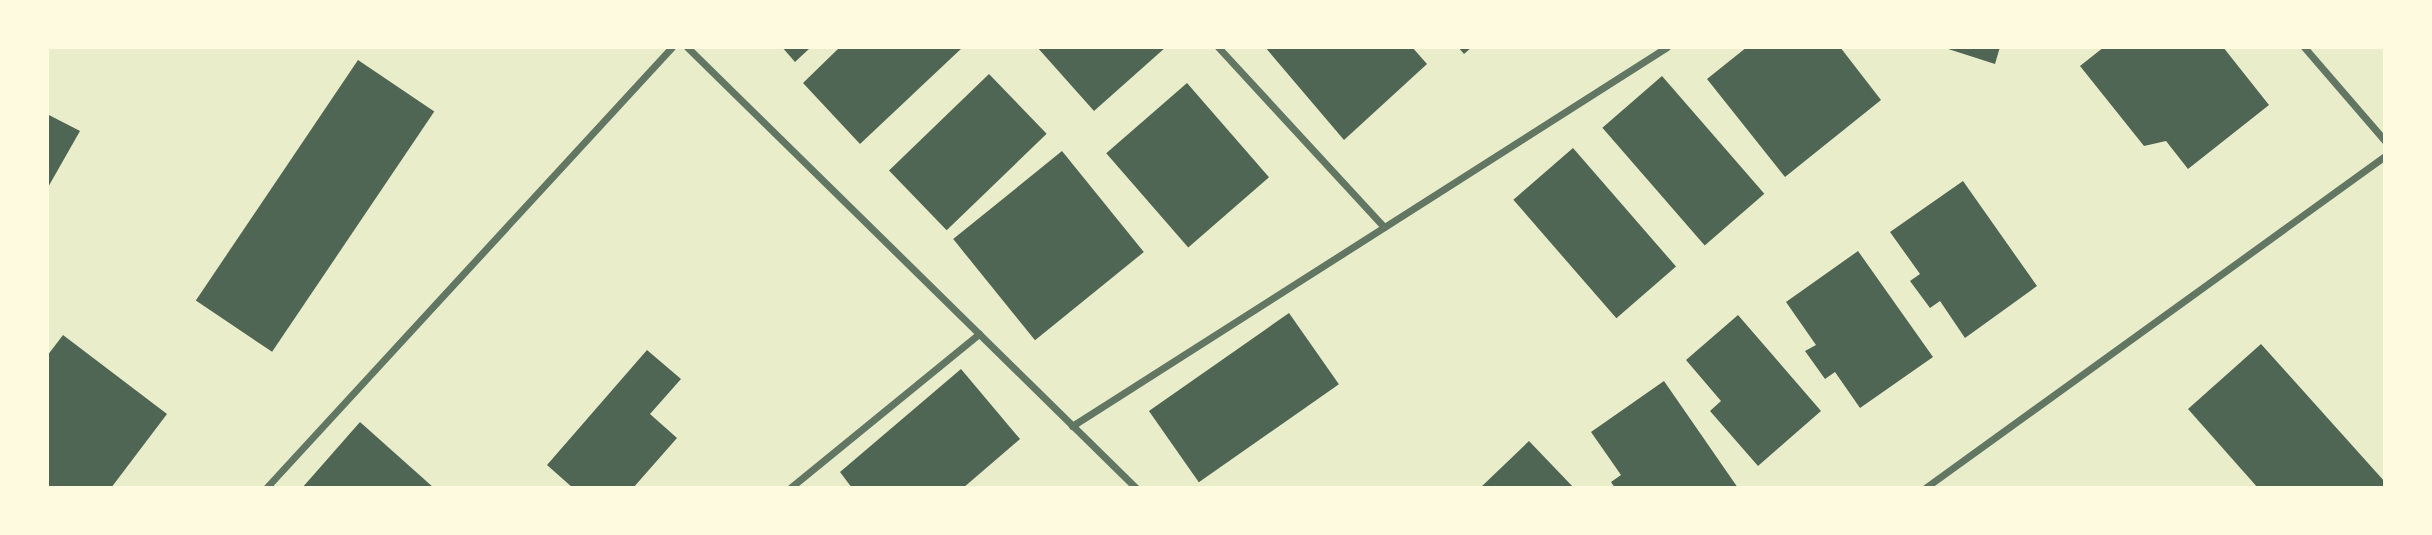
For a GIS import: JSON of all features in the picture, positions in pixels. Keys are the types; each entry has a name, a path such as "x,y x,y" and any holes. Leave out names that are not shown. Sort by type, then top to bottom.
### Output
{"street":[{"path":"266,488 672,47"},
{"path":"687,47 1136,488"},
{"path":"1218,47 1384,227"},
{"path":"1072,426 1667,47"},
{"path":"2304,47 2385,141"},
{"path":"1926,488 2385,156"},
{"path":"790,488 979,334"}],"building":[{"path":"782,47 811,47 795,62"},
{"path":"840,47 963,47 860,144 803,83"},
{"path":"1037,47 1166,47 1094,111"},
{"path":"1265,47 1412,47 1427,64 1344,140"},
{"path":"1458,47 1472,47 1464,54"},
{"path":"1747,47 1840,47 1881,100 1785,177 1707,79"},
{"path":"1942,47 2000,47 1995,64"},
{"path":"2104,47 2223,47 2269,105 2188,169 2166,141 2144,146 2080,66"},
{"path":"358,60 434,111 272,352 196,300"},
{"path":"989,74 1047,134 947,230 889,171"},
{"path":"1662,76 1764,194 1705,246 1602,128"},
{"path":"1187,83 1269,177 1188,248 1106,153"},
{"path":"47,114 80,131 47,189"},
{"path":"1573,148 1676,266 1616,318 1513,200"},
{"path":"1062,151 1144,252 1035,340 953,239"},
{"path":"1963,181 2037,286 1965,338 1940,301 1930,308 1910,281 1920,274 1890,232"},
{"path":"1858,251 1933,357 1860,408 1835,372 1825,379 1805,351 1816,345 1786,302"},
{"path":"1289,313 1339,384 1199,482 1149,411"},
{"path":"1738,315 1821,411 1758,466 1710,411 1721,401 1686,360"},
{"path":"63,335 167,414 111,488 47,488 47,356"},
{"path":"2261,344 2385,482 2385,488 2258,488 2188,409"},
{"path":"647,350 681,379 650,414 677,438 633,488 573,488 547,465"},
{"path":"961,369 1020,439 963,488 852,488 840,472"},
{"path":"1664,381 1738,488 1615,488 1611,482 1621,475 1591,432"},
{"path":"360,422 434,488 302,488"},
{"path":"1529,441 1574,488 1480,488"}]}
